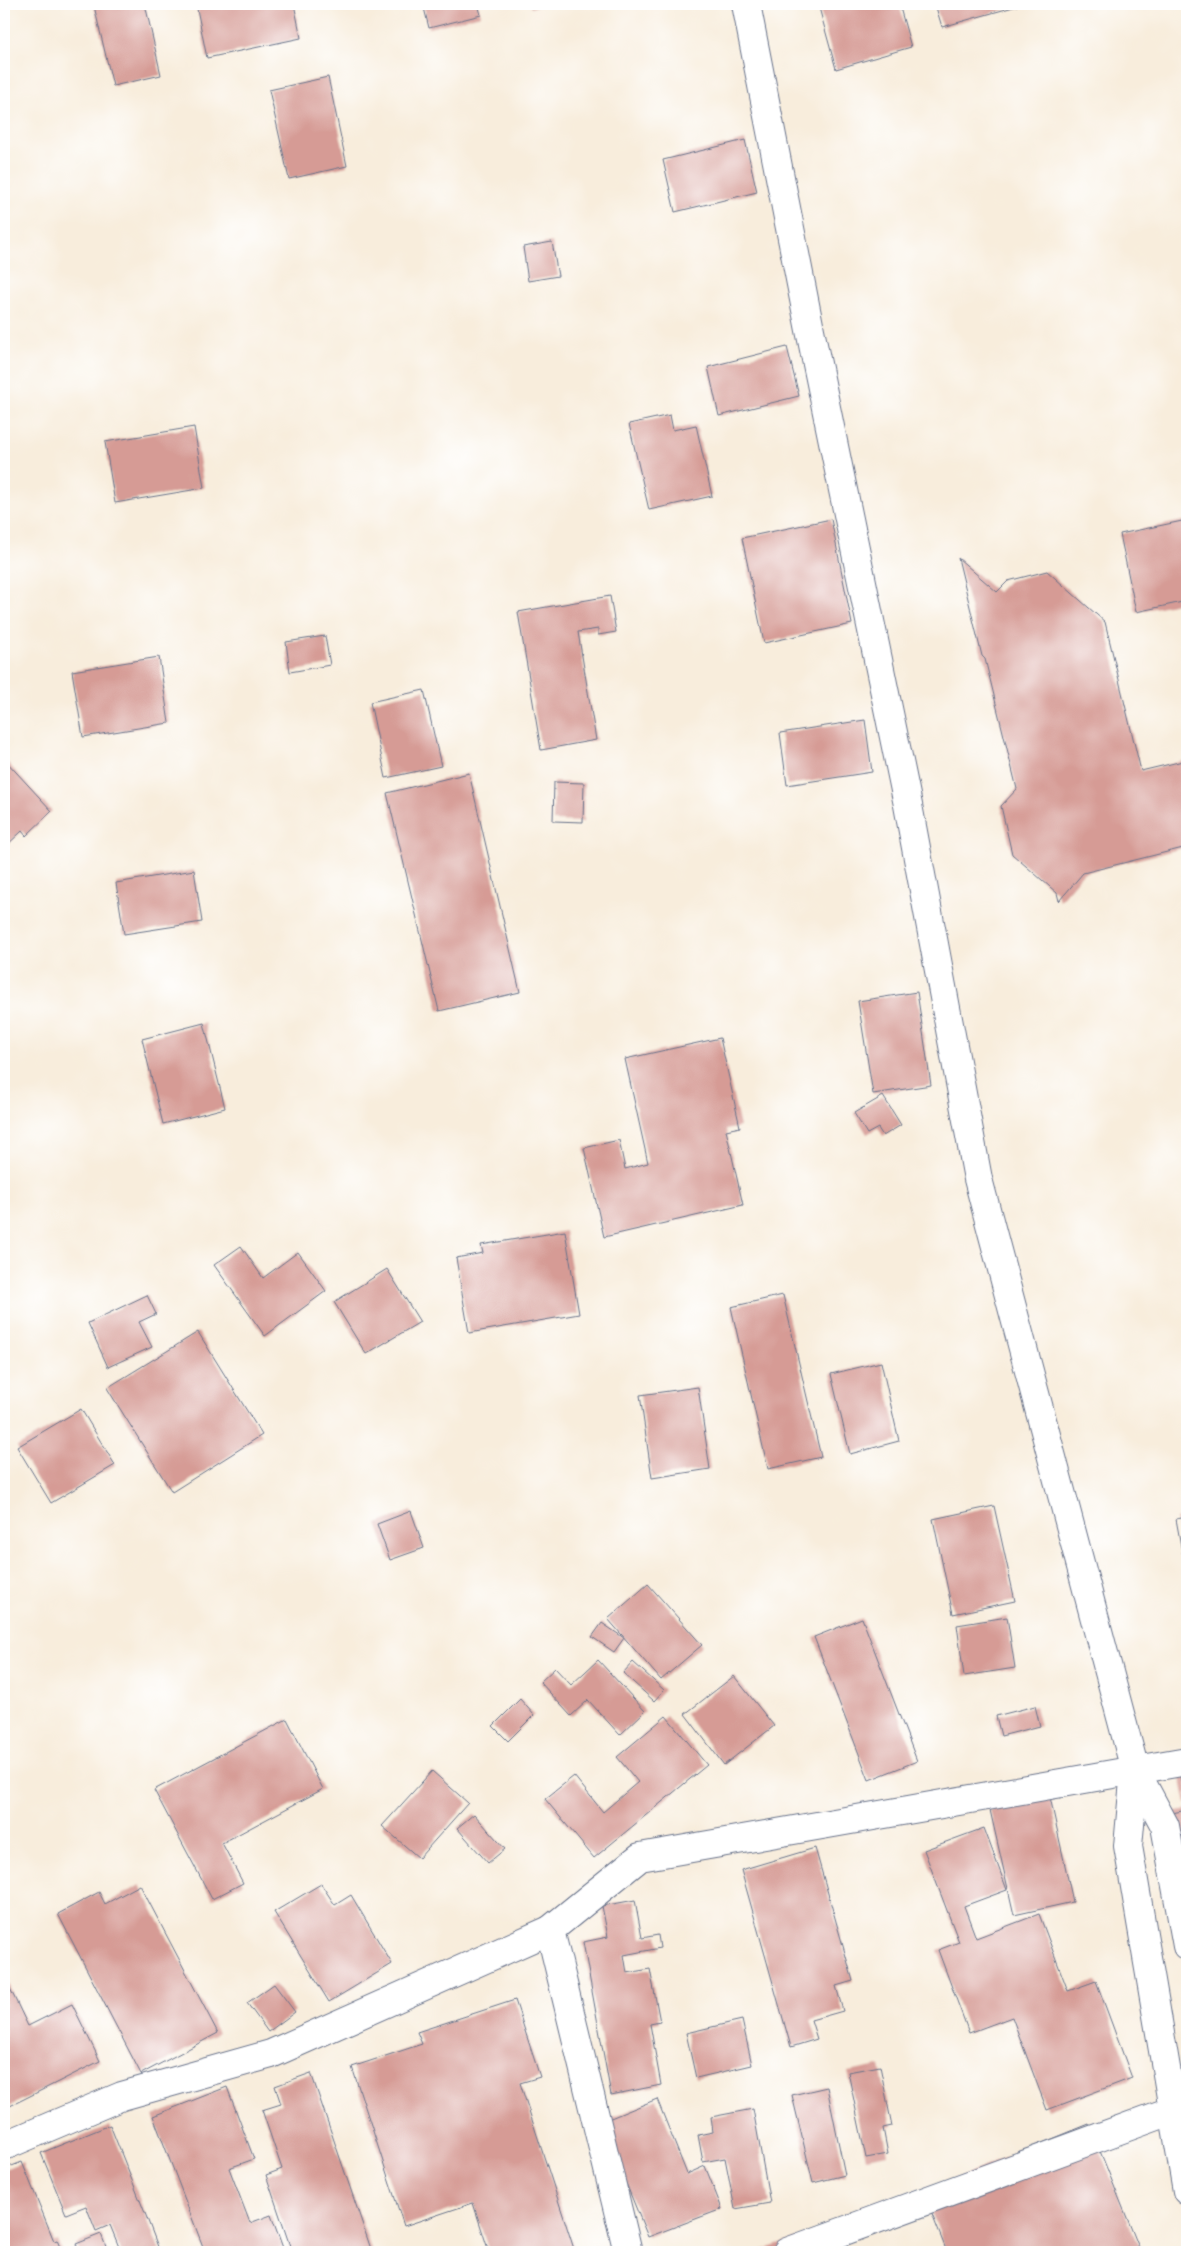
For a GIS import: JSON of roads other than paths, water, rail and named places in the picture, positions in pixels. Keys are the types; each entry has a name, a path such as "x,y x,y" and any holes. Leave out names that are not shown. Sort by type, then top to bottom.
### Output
{"street":[{"path":"746,4 810,330 908,805 978,1179 1135,1770 1166,1826 1187,1946"},
{"path":"4,2146 122,2096 271,2054 550,1930 640,1857 1187,1762"},
{"path":"1135,1770 1128,1846 1180,2107 1187,2191"},
{"path":"550,1930 628,2252"},
{"path":"787,2252 1180,2107"}]}
